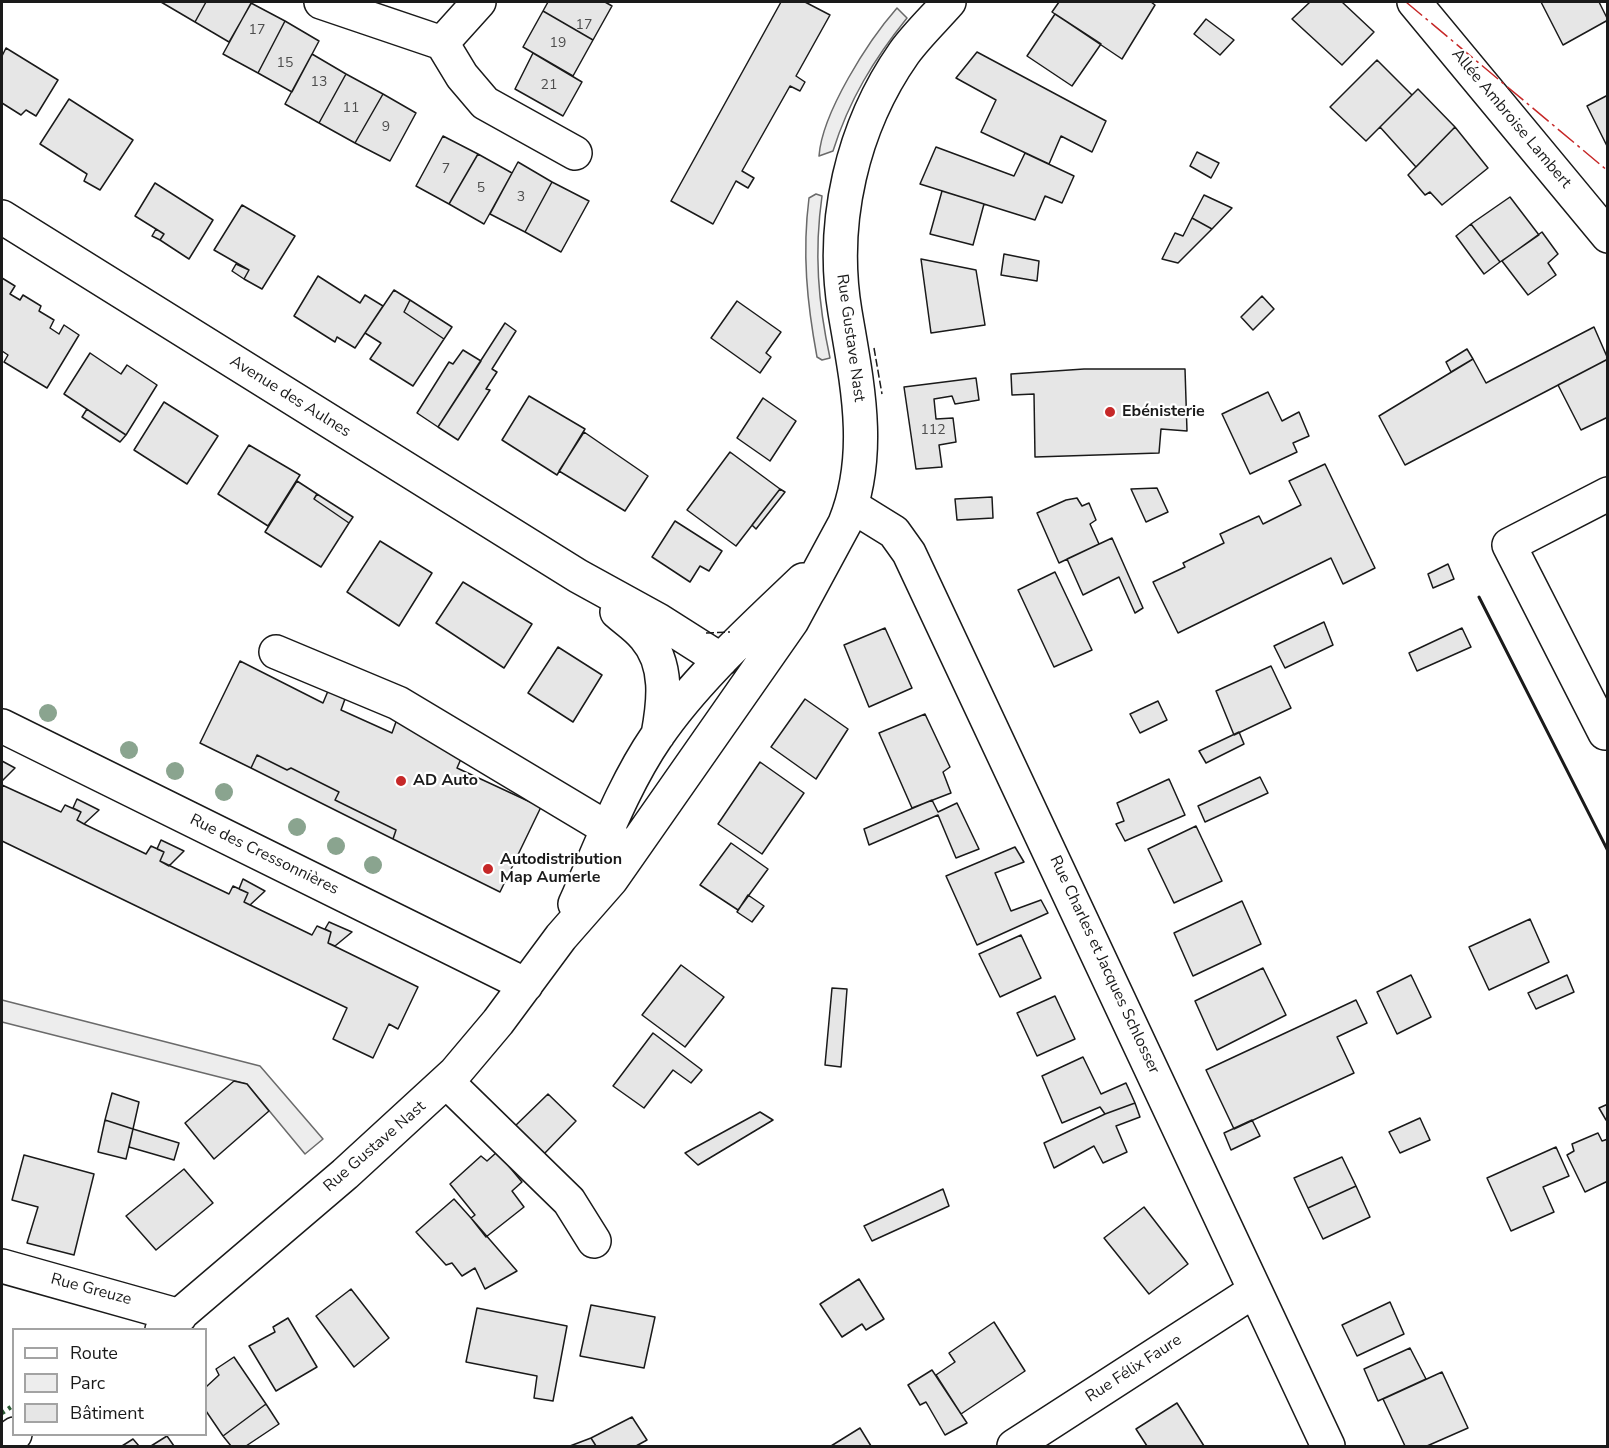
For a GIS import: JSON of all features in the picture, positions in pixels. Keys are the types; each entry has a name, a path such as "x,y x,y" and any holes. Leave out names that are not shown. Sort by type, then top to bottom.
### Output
{"street":[{"path":"321,2 442,43 462,76 485,103 575,153"},
{"path":"442,43 479,2"},
{"name":"Allée Ambroise Lambert","path":"1414,2 1608,236"},
{"name":"Rue Gustave Nast","path":"171,1323 362,1160 447,1082 526,985 561,937 611,880 792,621 852,506 862,429 840,261 842,210 871,110 906,51 946,3"},
{"name":"Avenue des Aulnes","path":"2,217 578,576 658,620 721,660"},
{"path":"1605,733 1509,545 1608,494"},
{"name":"Rue Charles et Jacques Schlosser","path":"852,506 894,532 909,554 1328,1446"},
{"name":"Rue Gustave Nast","path":"561,937 637,769 658,735 721,660 828,555"},
{"name":"Avenue des Aulnes","path":"578,576 646,638 663,680 664,704 658,735"},
{"path":"276,652 398,703 610,830"},
{"name":"Rue Gustave Nast","path":"611,880 659,778 720,693 726,678 721,660"},
{"name":"Rue des Cressonnières","path":"2,726 526,985"},
{"path":"447,1082 569,1201 594,1241"},
{"name":"Rue Greuze","path":"2,1266 171,1323"},
{"name":"Rue Félix Faure","path":"1014,1446 1254,1291"}],"green space":[{"path":"897,8 907,18 884,49 855,97 833,151 819,156 828,119 848,78 873,39"},
{"path":"816,194 822,196 818,237 818,277 830,358 822,360 817,357 813,337 806,258 809,198"},
{"path":"2,1000 260,1066 323,1139 305,1154 247,1084 2,1022"}],"building":[{"path":"161,2 206,2 195,22"},
{"path":"206,2 252,2 229,42 195,22"},
{"path":"548,2 605,2 612,6 593,40 543,11"},
{"path":"781,2 805,2 830,15 796,76 805,82 800,91 790,86 742,171 754,178 748,188 736,181 713,224 671,201"},
{"path":"1059,2 1151,2 1155,5 1122,59 1052,12"},
{"path":"1310,2 1342,2 1374,32 1342,65 1292,19"},
{"path":"1541,2 1599,2 1608,20 1563,45"},
{"path":"251,3 285,21 258,73 223,54"},
{"path":"543,11 593,40 573,76 523,47"},
{"path":"1055,14 1101,44 1072,86 1027,56"},
{"path":"1206,19 1234,40 1220,55 1194,34"},
{"path":"285,21 319,41 292,92 258,73"},
{"path":"6,48 58,80 36,116 26,110 21,115 2,103 2,56"},
{"path":"977,52 1106,121 1092,152 1061,136 1049,164 981,132 996,100 956,78"},
{"path":"533,53 582,82 563,116 515,89"},
{"path":"312,54 346,74 319,123 285,104"},
{"path":"1377,60 1412,95 1366,141 1330,107"},
{"path":"346,74 383,94 355,143 319,123"},
{"path":"1418,89 1455,127 1416,167 1380,127"},
{"path":"383,94 416,113 390,161 355,143"},
{"path":"1608,95 1608,146 1607,146 1587,106"},
{"path":"69,99 133,140 100,190 84,181 87,174 40,144"},
{"path":"1455,127 1488,168 1442,205 1430,192 1425,195 1408,175"},
{"path":"443,136 478,154 449,204 416,186"},
{"path":"936,147 1014,176 1025,153 1074,176 1062,203 1045,196 1035,220 920,184"},
{"path":"1197,152 1219,163 1211,178 1190,166"},
{"path":"478,154 512,173 484,224 449,204"},
{"path":"518,162 552,182 525,232 490,214"},
{"path":"552,182 589,201 561,252 525,232"},
{"path":"155,183 213,220 189,259 160,240 164,234 135,216"},
{"path":"942,191 984,204 973,245 930,234"},
{"path":"1204,195 1232,208 1212,229 1192,218"},
{"path":"1510,197 1539,235 1500,262 1471,224"},
{"path":"242,205 295,236 262,289 244,279 249,270 214,250"},
{"path":"1192,218 1212,229 1178,263 1162,259 1175,233 1183,236"},
{"path":"1471,224 1500,262 1484,274 1456,236"},
{"path":"156,229 164,234 160,240 152,236"},
{"path":"1542,232 1558,254 1548,263 1556,275 1528,295 1502,261"},
{"path":"1004,254 1039,261 1037,281 1001,275"},
{"path":"921,259 976,270 985,325 931,333"},
{"path":"236,264 249,270 244,279 232,271"},
{"path":"318,276 360,303 365,295 383,306 355,348 337,337 335,342 294,316"},
{"path":"2,278 15,286 10,294 20,300 23,295 41,306 39,311 54,320 50,328 59,334 64,325 79,335 47,388 4,362 8,355 2,351"},
{"path":"394,290 410,300 404,312 444,339 413,386 370,359 381,343 365,333"},
{"path":"1262,296 1274,309 1253,330 1241,317"},
{"path":"410,300 452,327 444,339 404,312"},
{"path":"737,301 781,332 766,353 771,357 760,373 711,338"},
{"path":"505,323 516,331 492,369 497,372 486,389 490,390 458,440 438,427"},
{"path":"1594,327 1608,359 1405,465 1379,416 1473,359 1486,383"},
{"path":"1467,349 1473,359 1451,372 1446,362"},
{"path":"463,350 481,361 438,427 417,413 449,362 453,364"},
{"path":"90,353 121,374 127,365 157,385 126,435 64,394"},
{"path":"1608,359 1608,417 1581,430 1558,385"},
{"name":"Ebénisterie","path":"1084,369 1185,369 1187,431 1161,429 1159,453 1035,457 1034,394 1012,395 1011,374"},
{"path":"976,378 979,400 955,404 952,396 934,399 936,419 953,418 956,442 939,445 942,467 916,469 904,387"},
{"name":"Ebénisterie","path":"1268,392 1282,421 1299,412 1309,436 1293,443 1297,452 1250,474 1222,414"},
{"path":"529,396 585,429 557,475 502,440"},
{"path":"763,398 796,421 770,461 737,438"},
{"path":"164,402 218,436 187,484 134,450"},
{"path":"87,409 126,435 120,442 82,417"},
{"path":"584,432 648,476 625,511 559,471"},
{"path":"249,445 300,475 268,526 218,494"},
{"path":"730,452 780,489 736,546 687,510"},
{"path":"1325,464 1375,568 1343,584 1331,558 1178,633 1153,582 1185,567 1183,563 1224,543 1220,534 1259,516 1263,524 1301,505 1289,481"},
{"path":"297,481 317,494 314,499 349,523 321,567 265,532"},
{"path":"1157,488 1168,512 1146,522 1131,489"},
{"path":"780,489 785,492 756,529 752,525"},
{"path":"317,494 353,517 349,523 314,499"},
{"path":"992,497 993,518 957,520 955,499"},
{"path":"1077,498 1082,506 1089,503 1096,520 1090,524 1099,544 1059,563 1037,513 1066,500"},
{"path":"675,521 722,551 709,571 700,566 690,582 652,557"},
{"path":"1112,538 1143,608 1135,613 1119,577 1083,595 1067,559"},
{"path":"380,541 432,573 399,626 347,592"},
{"path":"1448,564 1454,579 1433,588 1428,574"},
{"path":"1055,572 1092,650 1054,667 1018,590"},
{"path":"463,582 532,624 504,668 436,623"},
{"path":"1324,622 1333,645 1285,668 1274,646"},
{"path":"885,628 912,688 869,707 844,645"},
{"path":"1462,628 1471,647 1417,671 1409,653"},
{"path":"558,647 602,675 573,722 528,693"},
{"name":"AD Auto","path":"240,661 323,703 328,691 345,699 341,710 392,733 397,719 464,752 457,768 541,807 500,892 393,839 396,830 335,800 339,792 291,768 287,770 257,755 251,768 200,743"},
{"path":"1271,666 1291,708 1234,735 1216,691"},
{"path":"805,699 848,729 816,779 771,747"},
{"path":"1158,701 1167,720 1140,733 1130,714"},
{"path":"925,714 950,767 943,772 951,793 912,808 879,733"},
{"path":"1239,732 1244,744 1206,763 1199,751"},
{"path":"257,755 287,770 291,768 339,792 335,800 396,830 393,839 251,768"},
{"path":"2,761 15,768 2,781"},
{"path":"760,762 804,793 762,854 718,824"},
{"path":"1260,777 1268,793 1205,822 1198,806"},
{"path":"1169,779 1185,815 1125,841 1116,824 1124,821 1117,803"},
{"path":"2,785 61,812 65,805 81,812 77,820 146,854 151,846 164,852 160,861 229,894 233,886 248,893 244,902 312,935 317,926 331,932 328,943 418,987 398,1029 389,1024 373,1058 333,1039 347,1008 2,841"},
{"path":"77,799 99,810 84,824 77,820 81,812 73,808"},
{"path":"932,800 938,812 957,803 979,849 956,858 938,815 869,845 864,829"},
{"path":"1196,826 1222,881 1174,903 1148,849"},
{"path":"161,840 184,851 169,866 160,861 164,852 157,849"},
{"path":"731,843 768,869 738,910 700,885"},
{"path":"1015,847 1024,862 995,873 1011,911 1041,900 1048,913 977,945 946,876"},
{"path":"243,879 265,891 250,905 244,902 248,893 239,889"},
{"path":"748,895 764,906 752,922 737,912"},
{"path":"1242,901 1261,944 1193,976 1174,933"},
{"path":"1530,919 1549,962 1489,990 1469,947"},
{"path":"329,922 352,932 335,946 328,943 331,932 325,929"},
{"path":"1021,935 1041,978 1000,997 979,954"},
{"path":"681,965 724,997 685,1047 642,1015"},
{"path":"1263,968 1286,1015 1217,1050 1195,1001"},
{"path":"1411,975 1431,1017 1397,1034 1377,992"},
{"path":"1567,975 1574,992 1536,1009 1528,993"},
{"path":"832,988 847,989 841,1067 825,1065"},
{"path":"1055,996 1075,1039 1037,1056 1017,1013"},
{"path":"1356,1000 1367,1023 1337,1037 1354,1073 1234,1129 1206,1070"},
{"path":"653,1033 702,1070 691,1083 673,1070 644,1108 613,1086"},
{"path":"1083,1057 1101,1094 1126,1083 1135,1103 1105,1114 1100,1107 1062,1123 1042,1076"},
{"path":"234,1081 247,1084 269,1111 214,1159 185,1123"},
{"path":"112,1093 139,1102 133,1129 105,1120"},
{"path":"548,1094 576,1121 542,1156 513,1128"},
{"path":"1135,1103 1140,1117 1116,1126 1127,1152 1103,1163 1094,1146 1054,1168 1044,1143 1105,1114"},
{"path":"1608,1104 1608,1119 1606,1120 1599,1108"},
{"path":"760,1112 773,1120 698,1165 685,1153"},
{"path":"1420,1118 1430,1140 1400,1153 1389,1132"},
{"path":"105,1120 133,1129 126,1159 98,1152"},
{"path":"1252,1120 1260,1136 1231,1150 1224,1133"},
{"path":"133,1129 179,1143 174,1160 129,1147"},
{"path":"1598,1133 1602,1141 1608,1139 1608,1181 1585,1192 1567,1155 1574,1151 1572,1144"},
{"path":"1556,1147 1569,1176 1543,1187 1554,1212 1511,1231 1487,1178"},
{"path":"497,1152 522,1182 512,1191 524,1207 486,1237 471,1218 475,1215 450,1184 481,1156 487,1161"},
{"path":"24,1155 94,1174 74,1255 27,1243 38,1207 12,1200"},
{"path":"1342,1157 1356,1186 1308,1208 1294,1178"},
{"path":"184,1169 213,1203 156,1250 126,1216"},
{"path":"1356,1186 1370,1217 1323,1239 1308,1208"},
{"path":"943,1189 949,1206 872,1241 864,1226"},
{"path":"454,1199 517,1271 485,1289 475,1268 462,1276 452,1263 446,1265 416,1232"},
{"path":"1144,1207 1188,1264 1149,1294 1104,1238"},
{"path":"859,1279 884,1319 866,1330 862,1324 842,1337 820,1304"},
{"path":"351,1289 389,1338 354,1367 316,1316"},
{"path":"1390,1302 1404,1334 1357,1356 1342,1325"},
{"path":"591,1305 655,1317 644,1368 580,1356"},
{"path":"477,1308 567,1326 553,1401 534,1398 537,1376 466,1362"},
{"path":"288,1318 317,1367 276,1391 249,1346 275,1332 273,1327"},
{"path":"994,1322 1025,1371 961,1414 936,1375 955,1362 949,1353"},
{"path":"1410,1348 1426,1379 1378,1401 1364,1369"},
{"path":"234,1357 266,1404 223,1436 207,1412 207,1386 219,1375 216,1369"},
{"path":"932,1370 967,1423 945,1435 926,1402 920,1405 908,1385"},
{"path":"1442,1372 1468,1428 1427,1446 1405,1446 1383,1399"},
{"path":"1177,1403 1204,1446 1147,1446 1136,1429"},
{"path":"266,1404 279,1424 246,1446 231,1446 223,1436"},
{"path":"632,1417 647,1440 636,1446 596,1446 591,1438"},
{"path":"860,1428 871,1446 831,1446"},
{"path":"167,1436 174,1446 151,1446"},
{"path":"591,1438 596,1446 570,1446"},
{"path":"133,1439 139,1446 122,1446"}],"hedge":[{"path":"2,1413 12,1406"}],"fence":[{"path":"874,348 882,394"},
{"path":"706,633 730,632"}],"wall":[{"path":"1479,597 1608,851"}],"power":[{"path":"1406,2 1608,171"}],"place":[{"name":"Ebénisterie","path":"1110,412"},
{"name":"AD Auto","path":"401,781"},
{"name":"Autodistribution Map Aumerle","path":"488,869"}]}
